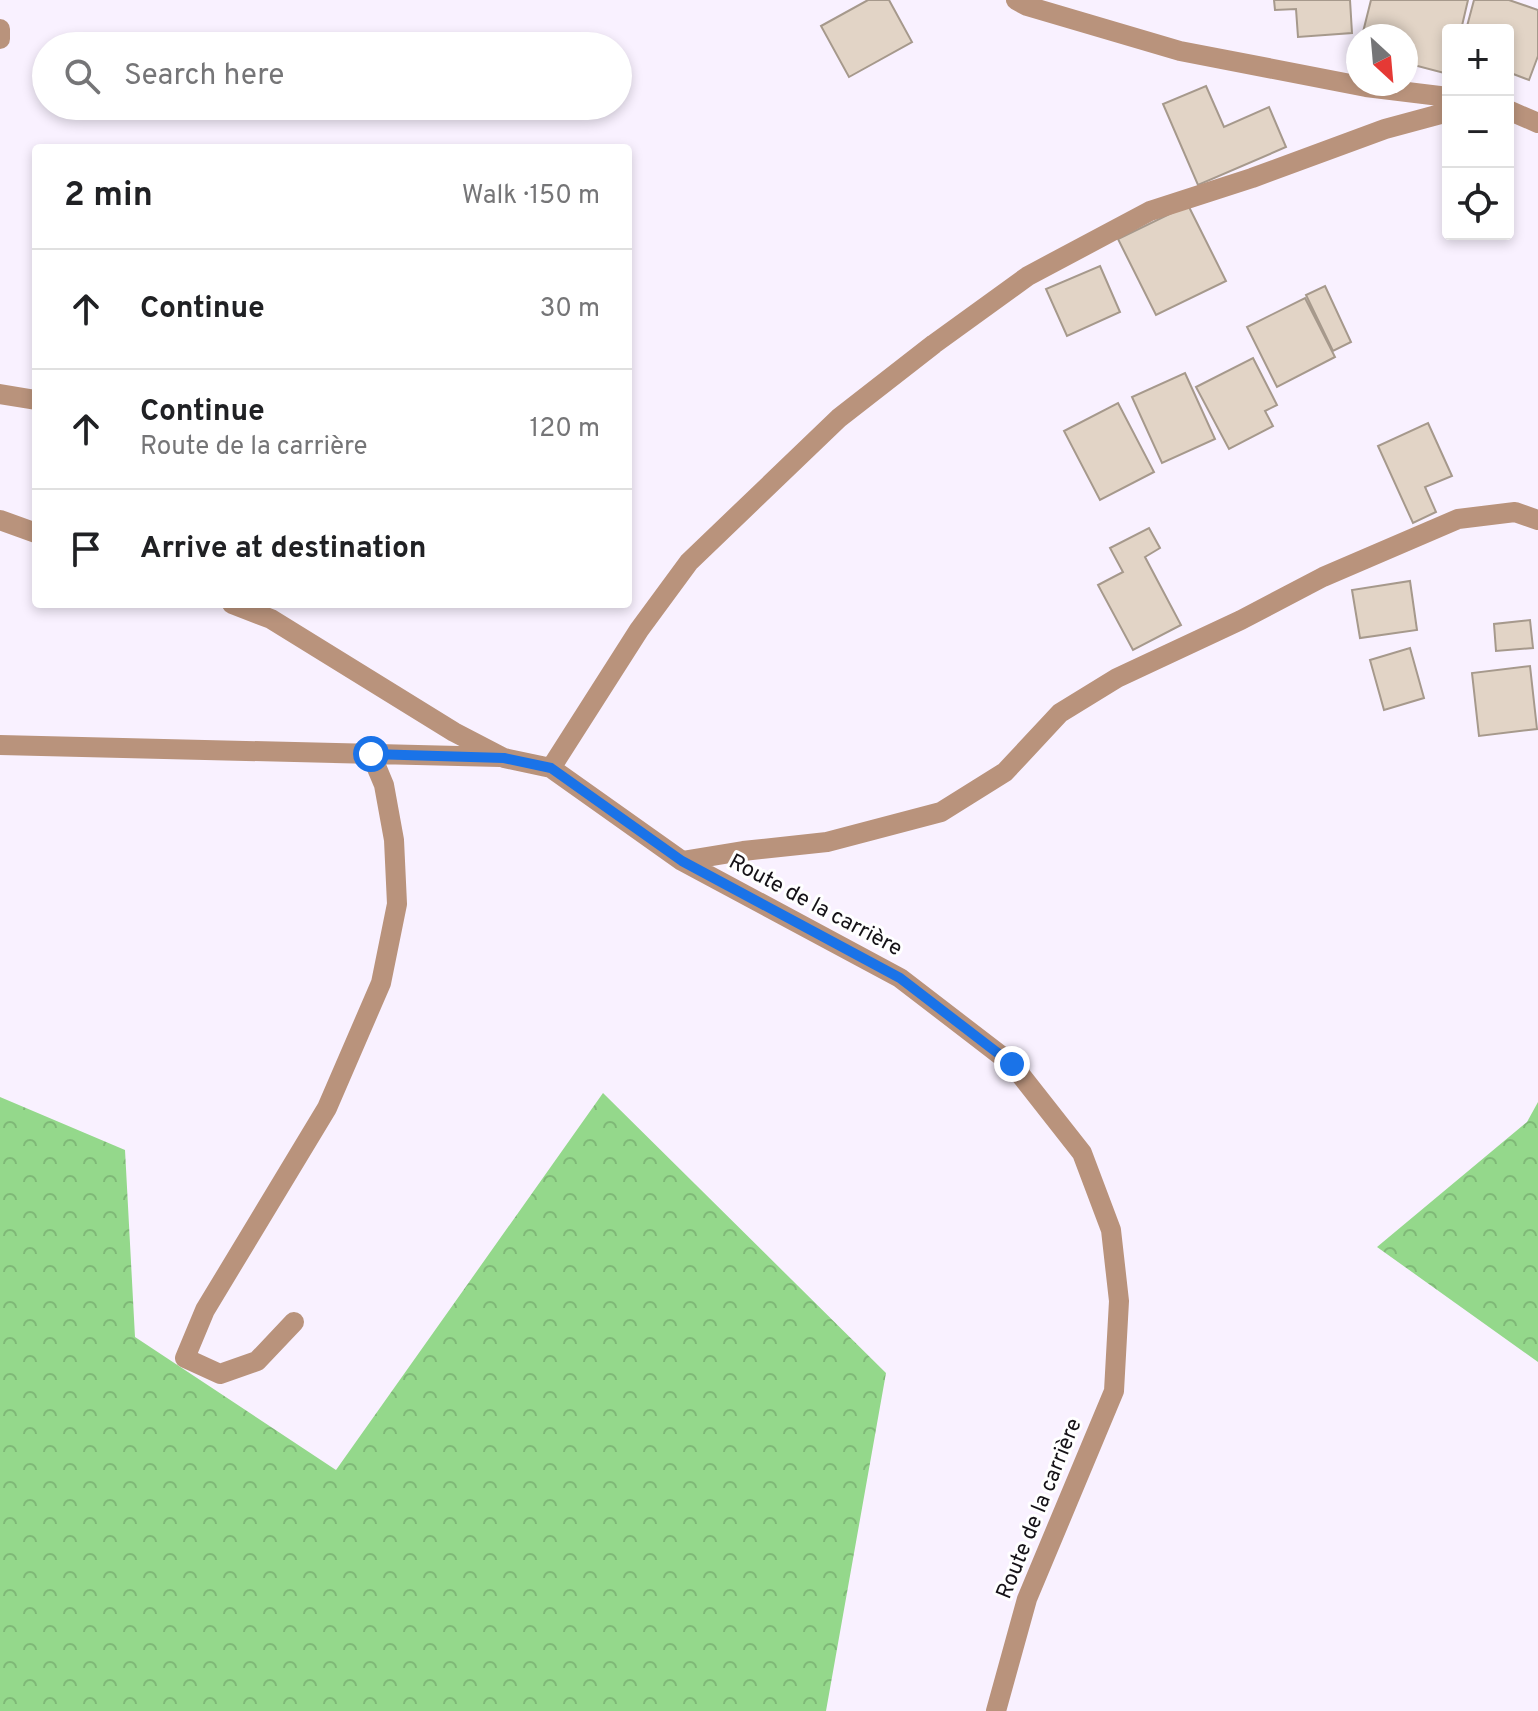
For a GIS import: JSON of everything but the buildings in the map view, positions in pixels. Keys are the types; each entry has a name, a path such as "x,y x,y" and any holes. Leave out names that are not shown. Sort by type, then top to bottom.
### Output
{"street":[{"path":"1016,0 1027,6 1180,51 1366,87 1442,96"},
{"path":"0,29 0,39"},
{"path":"1514,113 1538,123"},
{"path":"551,768 639,630 689,562 839,418 934,344 1028,276 1150,211 1385,129 1442,114"},
{"path":"0,394 32,399"},
{"path":"682,861 827,842 941,812 1005,772 1060,713 1117,678 1241,620 1323,577 1458,519 1515,512 1538,520"},
{"path":"0,520 32,532"},
{"name":"Route de la carrière","path":"242,608 271,619 454,732 504,758 551,768 682,861 900,978 1012,1064 1082,1153 1111,1230 1119,1301 1114,1391 1027,1599 996,1711"},
{"path":"270,608 308,642"},
{"path":"0,745 504,758"},
{"path":"294,1322 257,1361 220,1374 185,1358 205,1310 327,1108 381,983 397,904 394,840 384,785 371,754"}],"green space":[{"path":"603,1093 886,1373 826,1711 0,1711 0,1097 125,1150 135,1337 336,1470"},
{"path":"1538,1102 1538,1362 1377,1247 1527,1122"}],"route":[{"path":"371,754 504,758 551,768 682,861 900,978 1012,1064"}]}
